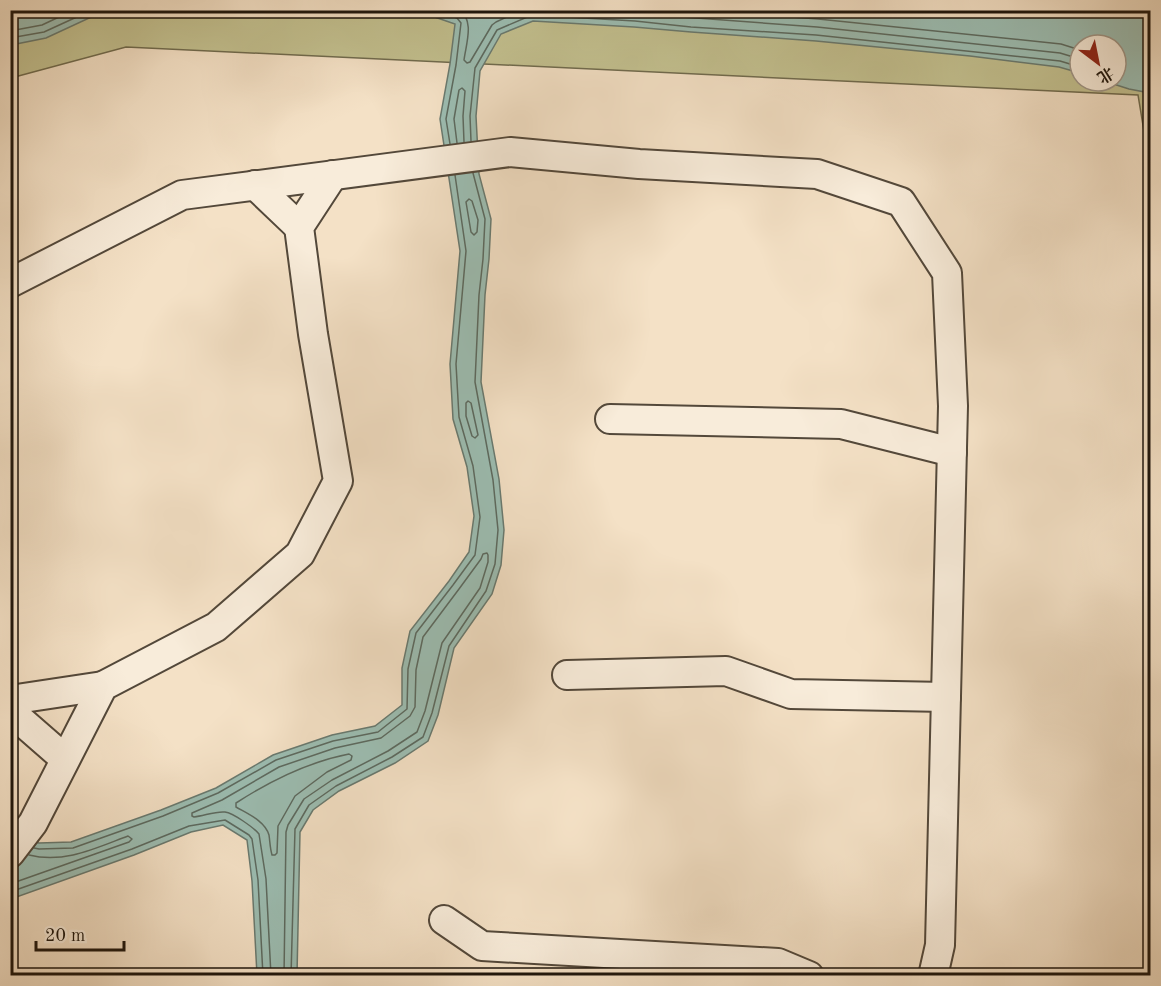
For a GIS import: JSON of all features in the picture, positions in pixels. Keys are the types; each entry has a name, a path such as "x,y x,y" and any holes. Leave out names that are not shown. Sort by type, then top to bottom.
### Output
{"street":[{"path":"10,283 182,195 510,152 639,164 817,174 901,202 947,273 953,406 940,945 933,975"},
{"path":"299,227 333,175"},
{"path":"10,700 103,686 216,627 300,554 338,481 313,334 299,227 255,186"},
{"path":"610,419 842,424 952,452"},
{"path":"567,675 726,671 791,694 946,697"},
{"path":"10,853 33,823 103,686"},
{"path":"10,711 65,759"},
{"path":"444,920 482,946 778,963 809,975"}],"shaded area":[{"path":"11,11 1150,11 1150,168 1138,95 1096,93 1128,93 1128,33 1068,33 1068,92 126,47 11,78"}],"water":[{"path":"11,10 315,11 275,17 161,11 102,12 46,38 11,45"},
{"path":"417,11 1150,11 1150,93 1128,89 1128,33 1068,33 1068,70 970,56 634,27 533,21 501,34 480,71 476,116 479,174 491,219 481,382 499,479 504,530 501,565 492,594 454,648 438,715 428,741 395,763 339,791 313,810 300,832 297,975 257,975 252,881 247,840 223,825 191,832 11,899 10,836 39,843 71,842 216,788 273,755 332,735 375,726 402,705 402,668 410,631 469,552 474,516 467,467 453,419 450,364 460,251 440,119 455,24"}]}
